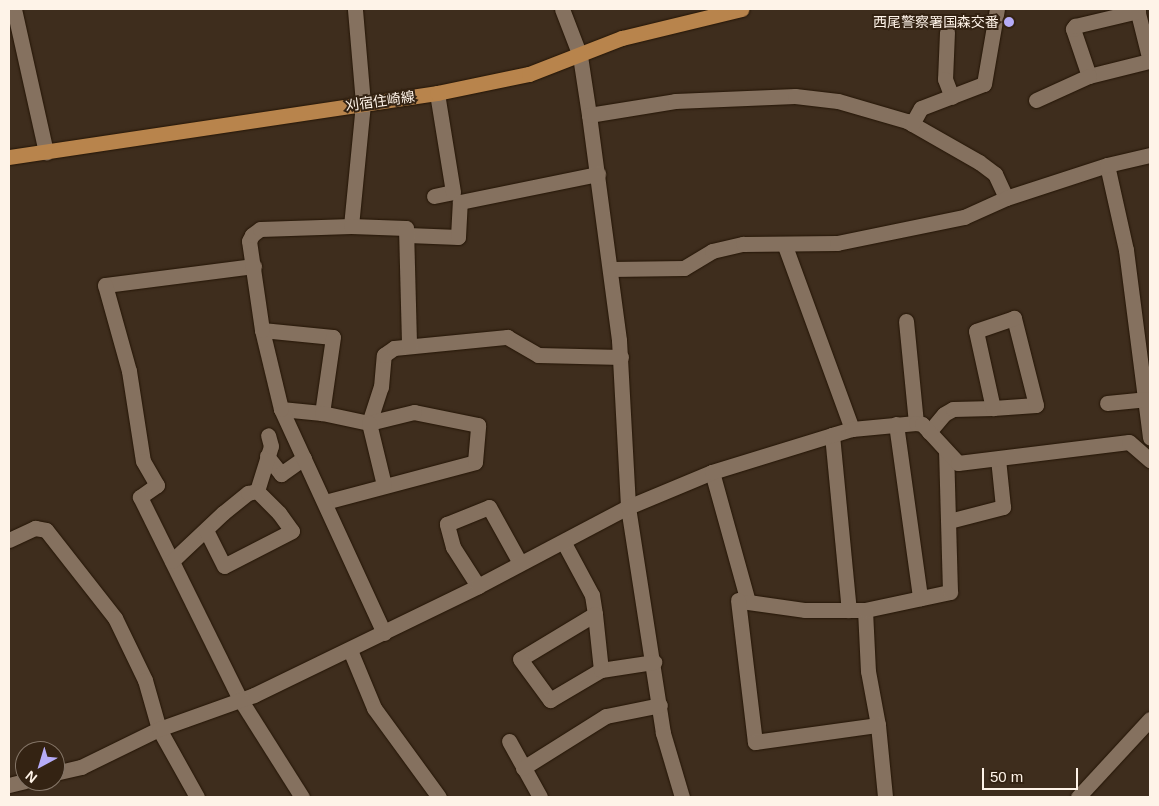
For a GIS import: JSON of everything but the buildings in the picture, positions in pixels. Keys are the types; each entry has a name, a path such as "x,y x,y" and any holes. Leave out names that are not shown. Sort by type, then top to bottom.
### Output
{"main road":[{"name":"刈宿住崎線","path":"9,157 437,93 529,74 580,56 622,38 719,11 742,9"}],"street":[{"path":"14,9 46,152"},
{"path":"351,226 363,103 355,9"},
{"path":"562,9 580,56 598,174 611,269 620,357 628,507 654,662 663,733 682,797"},
{"path":"912,124 921,108 984,84 997,9"},
{"path":"1036,100 1089,76 1149,61 1138,10 1075,26 1073,29 1089,76"},
{"path":"946,32 945,80 952,97"},
{"path":"434,196 453,192 437,93"},
{"path":"589,115 675,101 795,96 838,100 912,124 979,162 995,174 1006,198"},
{"path":"611,269 684,268 720,249 743,244 785,246 837,243 964,217 1006,198 1107,165 1150,155"},
{"path":"1107,165 1126,250 1148,400 1150,437"},
{"path":"408,235 458,237 460,202 598,174"},
{"path":"384,633 281,410 262,330 249,241 260,229 351,226 406,228 408,235 409,346"},
{"path":"785,246 852,429"},
{"path":"254,266 105,285 129,371 144,461 157,485 140,497 240,699 302,797"},
{"path":"929,432 944,414 953,409 993,408 1036,405 1014,318 976,331 993,408"},
{"path":"906,321 916,422"},
{"path":"262,330 333,337 322,413"},
{"path":"384,485 369,423 381,387 384,354 394,348 507,337 538,355 620,357"},
{"path":"1108,403 1148,400"},
{"path":"281,410 322,413 369,423 414,412 478,425 475,462 325,502"},
{"path":"65,771 81,767 160,729 240,699 350,650 520,563 564,543 628,507 712,472 832,434 852,429 916,422 929,432 958,463 1129,442 1150,460"},
{"path":"896,424 920,598"},
{"path":"832,434 849,610"},
{"path":"257,491 271,446 268,435"},
{"path":"738,600 805,610 865,610 950,592 946,452"},
{"path":"267,456 281,474 304,458"},
{"path":"949,522 1003,507 998,459"},
{"path":"712,472 738,600 755,742 878,725"},
{"path":"172,560 248,493 257,491"},
{"path":"206,530 224,566 292,531 285,520 257,491"},
{"path":"478,586 453,547 447,524 489,506 520,563"},
{"path":"9,540 35,528 46,530 115,618 145,680 160,729 197,797"},
{"path":"564,543 592,595 601,670"},
{"path":"865,610 868,671 878,725 885,797"},
{"path":"595,614 520,659 550,700 601,670 654,662"},
{"path":"350,650 374,708 439,797"},
{"path":"524,768 606,716 660,705"},
{"path":"1078,797 1150,719"},
{"path":"509,742 539,797"}],"place":[{"name":"西尾警察署国森交番","path":"1009,22"}]}
